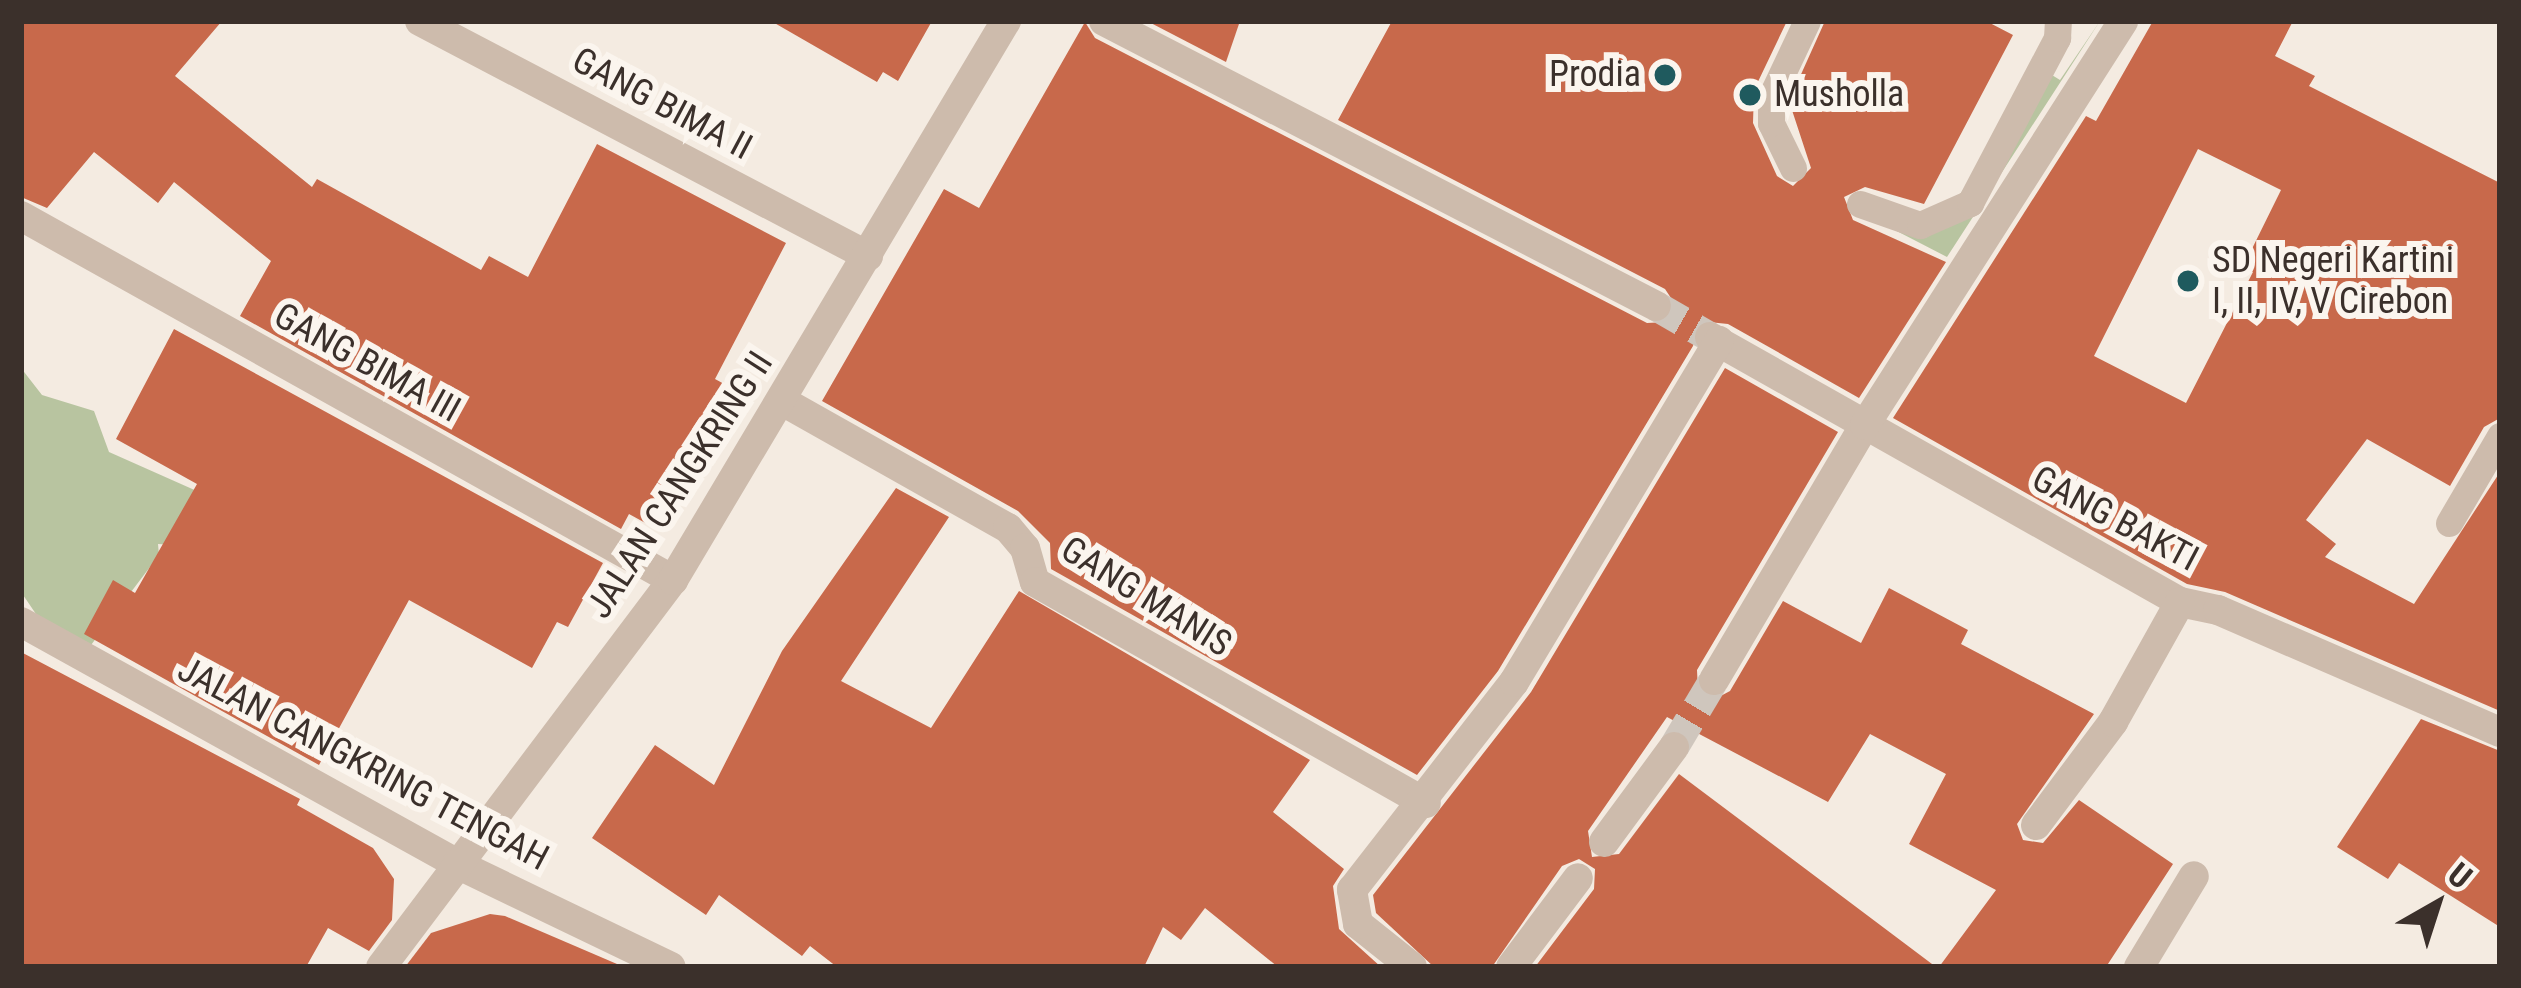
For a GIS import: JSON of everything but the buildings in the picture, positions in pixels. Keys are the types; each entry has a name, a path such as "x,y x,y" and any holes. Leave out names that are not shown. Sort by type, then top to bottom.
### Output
{"street":[{"name":"GANG BIMA II","path":"420,21 868,256"},
{"name":"JALAN CANGKRING II","path":"381,967 673,580 784,402 1006,21"},
{"path":"1104,21 1656,306"},
{"path":"1714,680 1864,425 2123,21"},
{"name":"GANG BIMA III","path":"21,216 673,580"},
{"name":"GANG BAKTI","path":"1426,803 1514,682 1715,339 2180,602 2218,610 2500,732"},
{"name":"GANG MANIS","path":"784,402 1008,528 1025,548 1035,583 1426,803"},
{"path":"2036,825 2114,722 2180,602"},
{"name":"JALAN CANGKRING TENGAH","path":"21,622 457,864 671,967"},
{"path":"1604,842 1675,747"},
{"path":"1412,967 1361,928 1352,895 1426,803"},
{"path":"2139,967 2194,876"},
{"path":"1511,967 1578,878"}],"lane":[{"path":"1808,21 1771,97 1771,123 1797,160 1788,101 1813,50"},
{"path":"2045,21 1957,191 1919,207 1864,196 1919,225 1970,203 2057,38 2058,21"},
{"path":"2449,524 2500,436"}],"green space":[{"path":"2100,21 1947,257 1858,211 1936,228 2047,72 2060,80"},
{"path":"21,368 42,395 94,411 109,452 199,492 176,545 158,544 159,555 91,645 38,617 21,592"}],"tunnel":[{"path":"1656,306 1710,337"},
{"path":"1674,747 1714,680"}],"place":[{"name":"Prodia","path":"1665,75"},
{"name":"Musholla","path":"1750,95"},
{"name":"SD Negeri Kartini I, II, IV, V Cirebon","path":"2188,281"}]}
